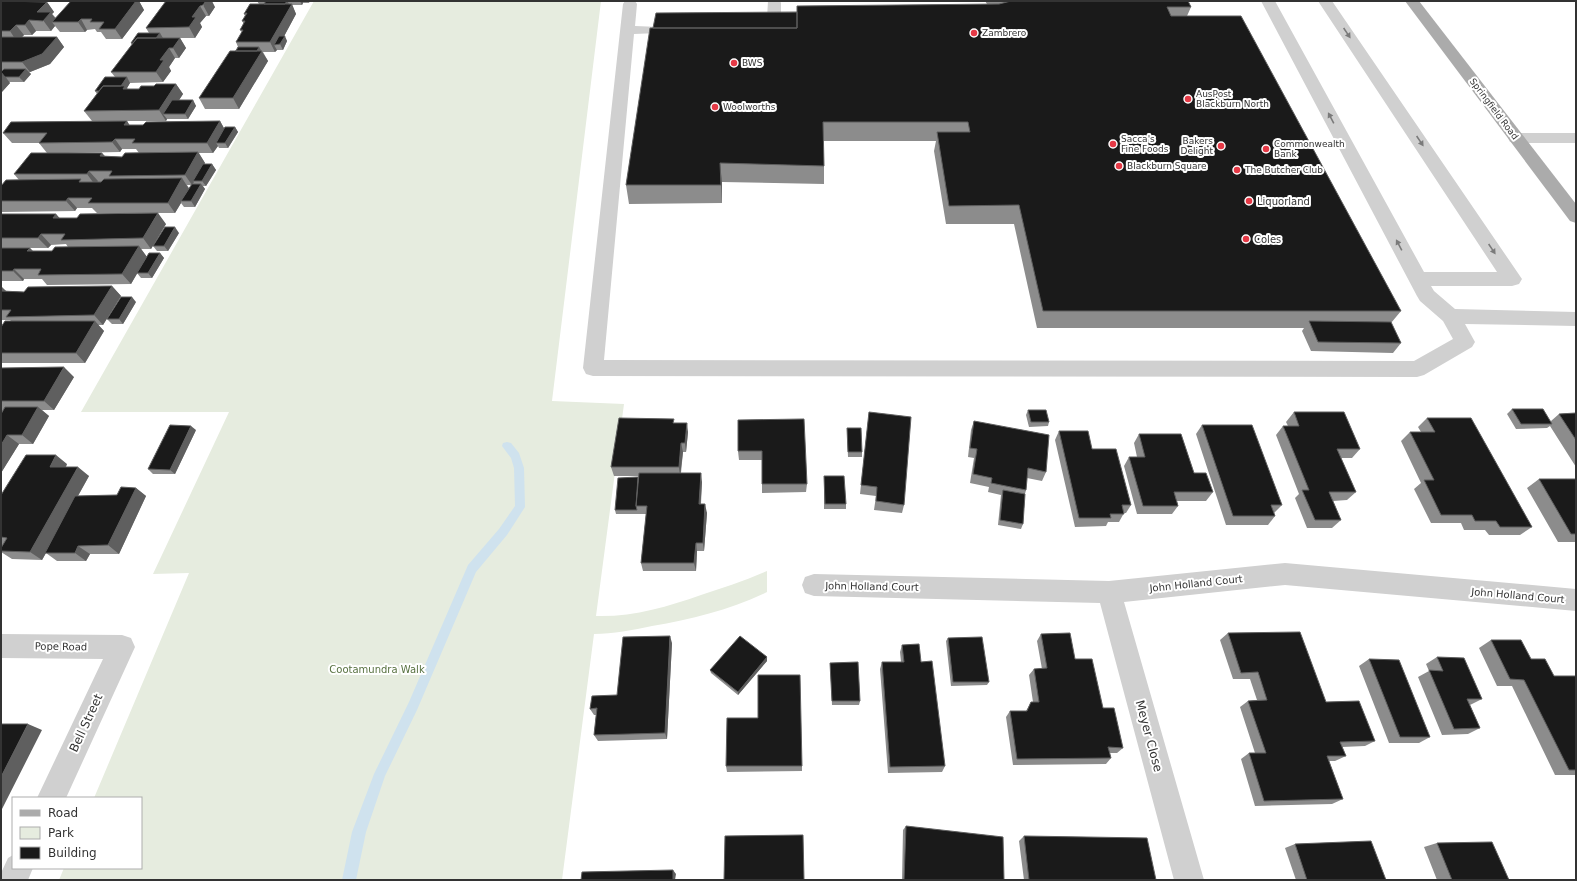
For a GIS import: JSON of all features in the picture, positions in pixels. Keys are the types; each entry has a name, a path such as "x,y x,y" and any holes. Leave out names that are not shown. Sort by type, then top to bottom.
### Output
{"main road":[{"name":"Springfield Road","path":"1412,1 1576,217"}],"street":[{"path":"630,4 593,368 1416,369 1465,342 1450,316 1427,296 1268,1"},
{"path":"1326,1 1512,279 1418,279"},
{"path":"774,3 774,18"},
{"path":"628,30 654,30"},
{"path":"1516,138 1576,138"},
{"path":"1450,316 1576,320"},
{"name":"John Holland Court","path":"814,585 1109,592 1285,574 1576,600"},
{"name":"Meyer Close","path":"1109,592 1189,880"},
{"name":"Pope Road","path":"1,646 122,647"},
{"name":"Bell Street","path":"51,797 122,647"},
{"path":"13,880 18,869"}],"green space":[{"name":"Cootamundra Walk","path":"314,1 601,1 552,401 624,404 596,616 623,615 663,607 734,584 767,571 767,592 725,609 696,617 630,630 594,634 562,880 59,880 64,869 142,869 142,797 94,797 189,573 153,574 229,412 81,412"}],"building":[{"path":"2,1 47,2 37,12 51,12 43,21 29,20 25,25 16,25 10,31 1,31"},
{"path":"71,1 136,1 115,29 99,29 104,22 90,22 92,19 81,19 78,22 52,22"},
{"path":"166,1 206,1 200,6 192,17 196,17 189,27 146,28"},
{"path":"266,1 287,1 285,4 264,4"},
{"name":"Blackburn Square","path":"1011,1 1188,1 1191,7 1167,7 1171,16 1241,16 1401,311 1043,311 1019,205 949,206 937,132 970,132 968,122 823,122 824,166 720,163 721,185 626,185 650,28 797,28 797,6 999,4"},
{"path":"250,4 292,4 270,42 236,42 243,30 240,30 245,21 242,21"},
{"path":"797,12 797,28 653,28 656,13"},
{"path":"138,33 160,33 156,38 137,38 133,43 131,43"},
{"path":"279,36 285,36 280,44 274,45"},
{"path":"1,37 57,37 42,54 22,62 1,62"},
{"path":"137,38 180,38 173,48 169,48 160,60 164,60 156,72 111,72"},
{"path":"238,47 259,47 257,51 236,51"},
{"path":"230,51 262,51 233,98 199,98"},
{"path":"4,69 26,69 19,77 5,77 1,72"},
{"path":"105,77 127,77 121,86 103,86 99,91 95,91"},
{"path":"156,84 176,84 159,110 84,111 103,86 125,86 123,89 139,89 141,86 154,86"},
{"path":"172,100 193,100 185,114 163,114"},
{"path":"127,121 124,125 143,125 146,122 220,121 207,143 132,143 135,139 115,139 112,142 39,143 47,133 3,133 11,122"},
{"path":"225,127 235,127 225,143 216,143"},
{"path":"198,152 185,175 109,176 112,171 89,171 87,174 14,174 31,153 102,153 100,156 122,157 125,153"},
{"path":"203,164 212,164 202,181 193,181"},
{"path":"182,178 168,203 88,203 92,198 68,198 66,201 1,201 1,186 6,180 81,179 79,182 101,182 104,179"},
{"path":"192,184 201,184 191,201 181,201"},
{"path":"158,213 143,238 61,240 65,234 41,234 38,238 1,238 1,214 56,214 53,218 77,218 80,214"},
{"path":"165,227 175,227 164,246 153,246"},
{"path":"139,246 122,274 38,275 41,269 14,269 13,271 1,271 1,248 30,248 27,251 52,251 55,247"},
{"path":"149,253 160,253 148,273 137,273"},
{"path":"112,286 94,315 6,317 11,310 1,310 1,291 24,292 28,287"},
{"path":"121,297 132,297 119,319 107,319"},
{"path":"5,321 95,321 76,353 1,353 1,327"},
{"path":"1309,321 1391,322 1401,343 1318,342"},
{"path":"64,367 44,401 1,401 1,368"},
{"path":"5,407 38,407 22,435 7,435 1,445 1,414"},
{"path":"1512,409 1543,409 1552,424 1521,424"},
{"path":"1028,410 1046,410 1049,422 1031,422"},
{"path":"869,412 911,417 904,505 876,501 877,487 861,485"},
{"path":"1294,412 1344,412 1360,449 1337,449 1356,492 1329,492 1341,520 1315,520 1302,490 1309,490 1283,426 1299,426"},
{"path":"1576,413 1576,440 1559,414"},
{"path":"619,418 674,419 673,423 687,423 685,443 681,443 679,467 611,467"},
{"path":"1427,418 1471,418 1532,527 1500,527 1496,521 1475,521 1472,515 1441,515 1424,480 1434,480 1410,432 1435,432"},
{"path":"804,419 807,484 762,484 762,451 738,451 738,420"},
{"path":"974,421 1049,435 1046,472 1028,468 1026,490 991,483 992,478 973,474 977,449 970,448"},
{"path":"170,425 191,426 170,470 148,469"},
{"path":"1202,425 1252,425 1282,505 1271,505 1275,516 1233,516"},
{"path":"847,428 861,428 862,452 848,452"},
{"path":"1059,431 1088,431 1092,449 1116,449 1131,505 1122,505 1124,514 1110,514 1111,518 1079,518"},
{"path":"1139,434 1181,434 1194,473 1206,473 1213,492 1174,492 1178,506 1143,506 1129,457 1145,457"},
{"path":"26,455 56,455 50,467 78,467 30,552 1,551 1,548 7,538 1,537 1,495"},
{"path":"639,473 701,473 699,504 705,504 703,543 696,543 694,563 641,563 647,506 636,506"},
{"path":"824,476 844,476 846,504 825,504"},
{"path":"638,477 637,510 615,510 618,478"},
{"path":"1539,479 1576,479 1576,534 1571,534"},
{"path":"121,487 136,488 108,545 78,546 75,553 45,553 75,496 117,495"},
{"path":"1003,490 1025,494 1023,524 1000,520"},
{"path":"1300,632 1326,702 1359,701 1375,741 1340,742 1346,756 1327,756 1343,799 1264,801 1249,753 1266,753 1248,701 1267,700 1258,672 1241,673 1228,633"},
{"path":"1070,633 1075,659 1092,659 1103,708 1114,708 1123,748 1108,747 1111,758 1017,759 1010,711 1027,711 1031,702 1039,702 1034,669 1047,668 1041,634"},
{"path":"670,636 665,733 594,735 597,708 590,709 592,696 617,695 623,637"},
{"path":"740,636 767,657 738,692 710,670"},
{"path":"982,637 989,682 953,682 948,638"},
{"path":"1491,640 1521,640 1531,659 1545,659 1554,676 1576,676 1576,770 1569,770 1524,680 1510,679"},
{"path":"919,644 921,662 932,661 945,766 890,767 882,662 904,662 902,645"},
{"path":"1437,657 1464,658 1482,699 1467,699 1480,728 1454,729 1429,670 1443,671"},
{"path":"1369,659 1399,660 1430,737 1400,737"},
{"path":"858,662 860,701 832,701 830,663"},
{"path":"758,675 800,675 802,766 726,766 727,718 758,718"},
{"path":"1,724 28,724 1,777"},
{"path":"906,826 1003,837 1004,880 904,880"},
{"path":"803,835 804,880 724,880 725,836"},
{"path":"1024,836 1147,838 1156,880 1029,880"},
{"path":"1371,841 1386,880 1307,880 1295,844"},
{"path":"1492,842 1509,880 1452,880 1437,843"},
{"path":"673,870 673,880 581,880 582,872"}],"waterway":[{"path":"349,880 359,832 380,774 413,706 472,569 503,532 520,507 519,468 515,456 507,446"}],"place":[{"name":"Zambrero","path":"974,33"},
{"name":"BWS","path":"734,63"},
{"name":"AusPost Blackburn North","path":"1188,99"},
{"name":"Woolworths","path":"715,107"},
{"name":"Sacca's Fine Foods","path":"1113,144"},
{"name":"Bakers Delight","path":"1221,146"},
{"name":"Commonwealth Bank","path":"1266,149"},
{"name":"Blackburn Square","path":"1119,166"},
{"name":"The Butcher Club","path":"1237,170"},
{"name":"Liquorland","path":"1249,201"},
{"name":"Coles","path":"1246,239"}]}
